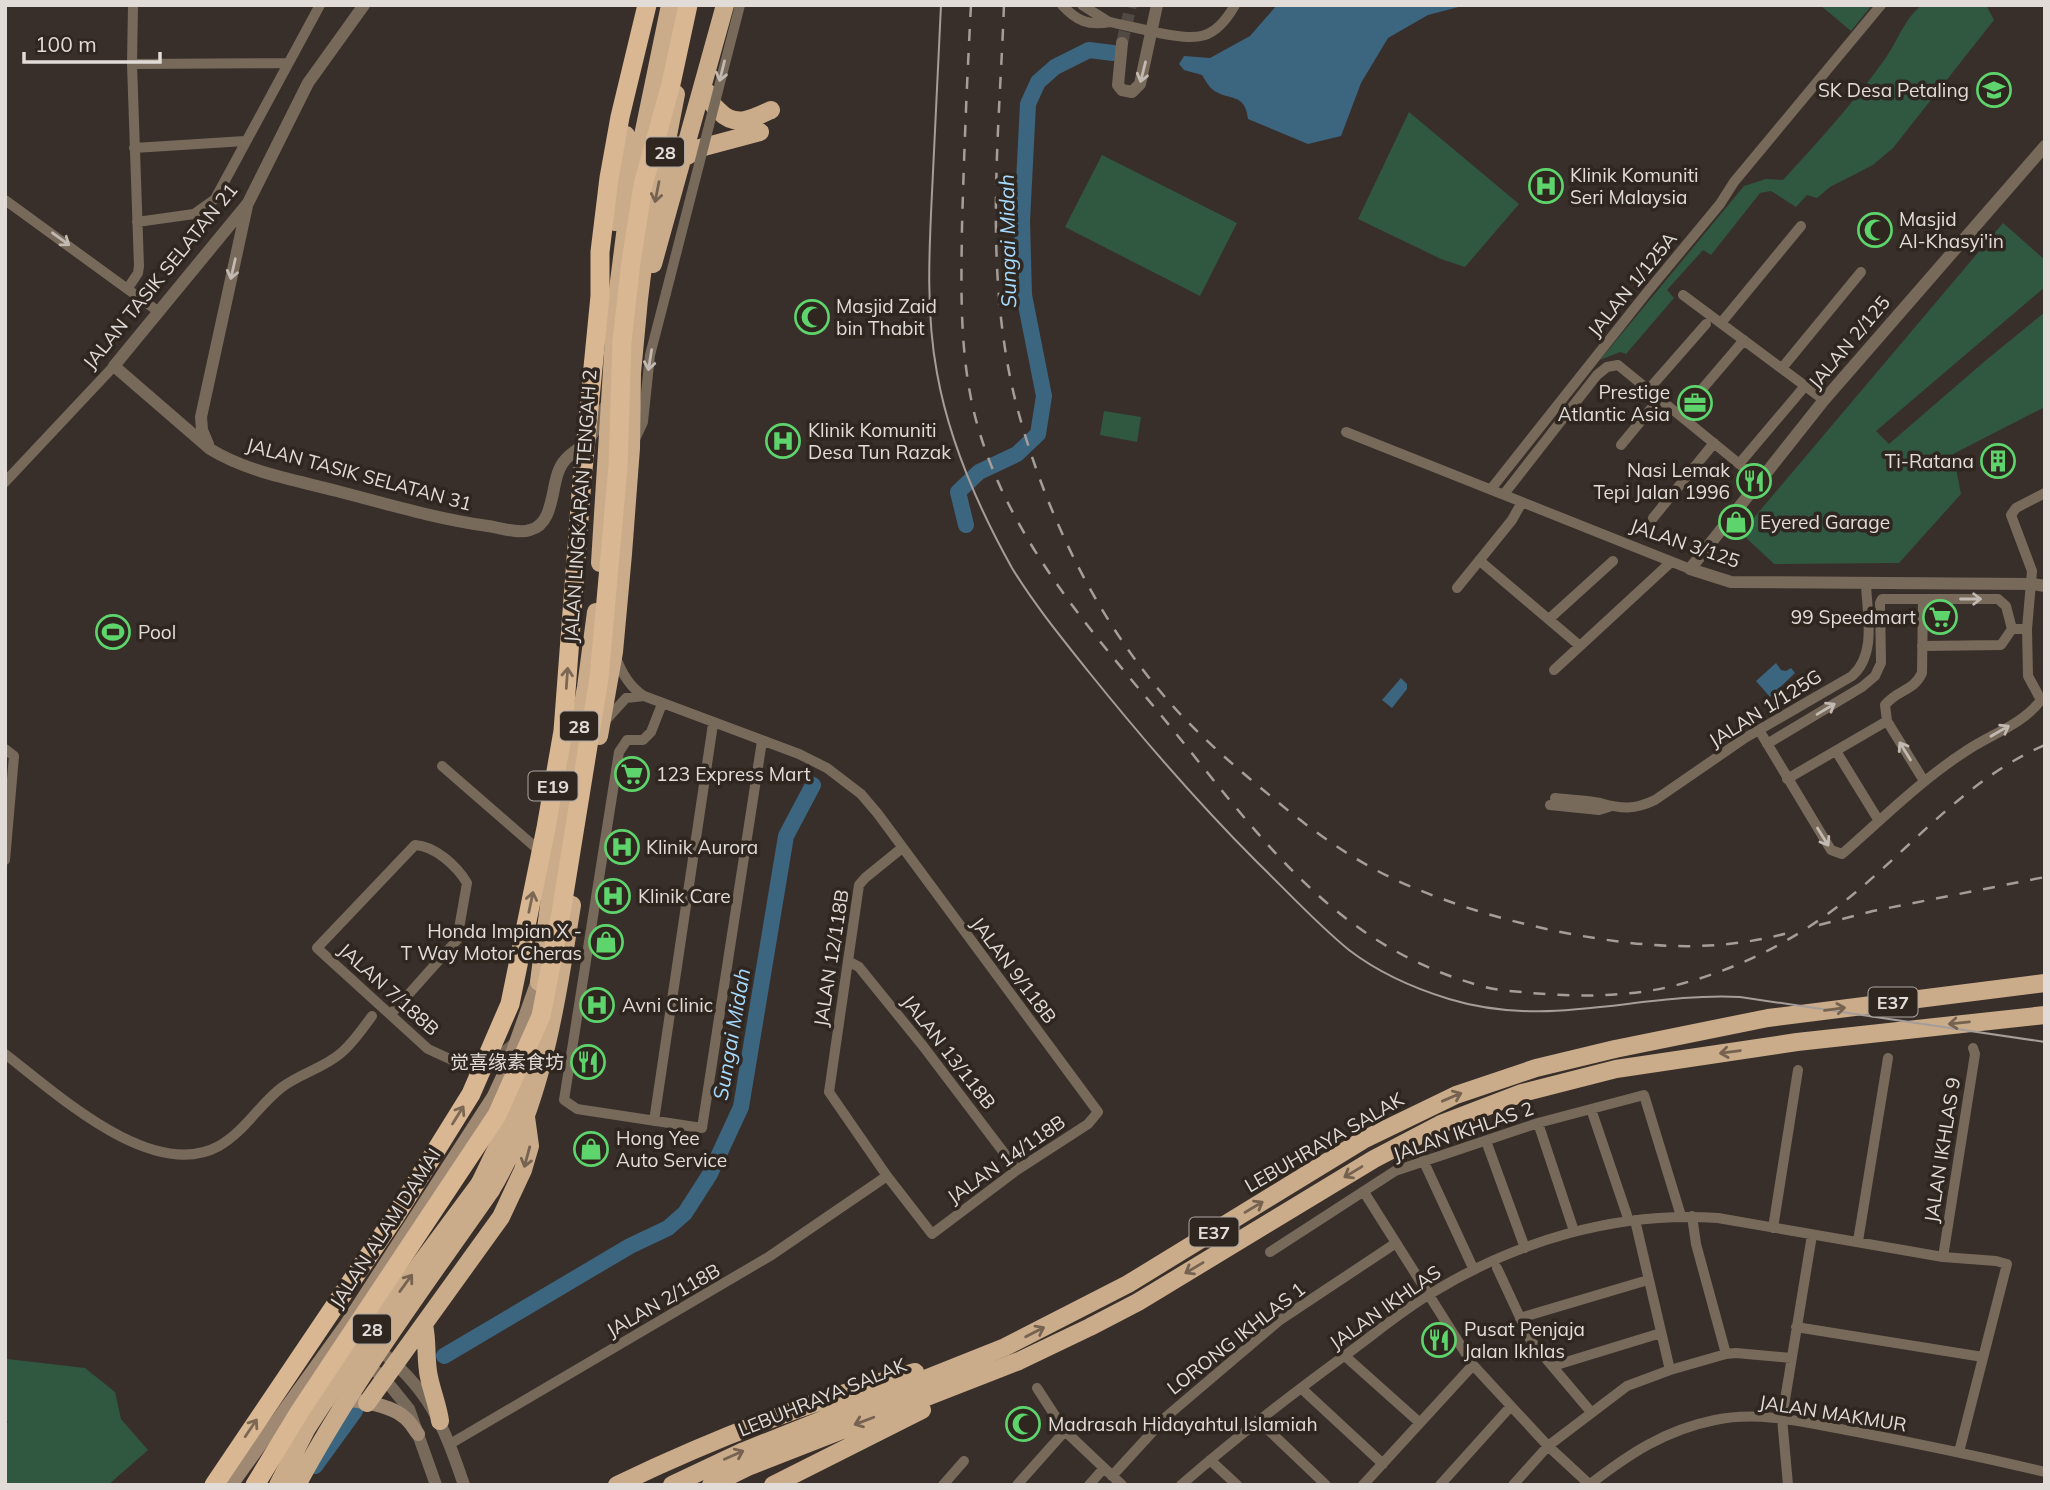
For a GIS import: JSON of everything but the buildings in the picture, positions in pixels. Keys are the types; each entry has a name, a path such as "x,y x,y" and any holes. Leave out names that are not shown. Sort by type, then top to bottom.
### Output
{"highway":[{"name":"E19","path":"214,1485 394,1218 471,1094 510,1004 563,731 609,177 620,117 647,5"},
{"path":"623,252 617,238 615,220 623,152 654,5"},
{"name":"JALAN LINGKARAN TENGAH 2","path":"297,1485 360,1377 486,1186 493,1158 512,1110 524,1063 595,619 616,306 629,203 670,5"},
{"name":"E19","path":"255,1485 315,1388 497,1115 541,1016 599,678 618,467 622,341 631,262 643,186 671,84 688,5"},
{"name":"JALAN LINGKARAN TENGAH 2","path":"278,1485 307,1428 362,1344 509,1158 526,1117 552,1022 614,652 631,448 632,373 644,259 695,5"},
{"path":"639,299 654,260 725,5"},
{"path":"705,74 708,97 729,120 748,120 771,110"},
{"path":"682,163 690,153 700,148 760,132"},
{"name":"LEBUHRAYA SALAK","path":"672,1485 744,1451 1005,1347 1128,1284 1363,1140 1456,1095 1536,1068 1768,1018 2045,983"},
{"name":"LEBUHRAYA SALAK","path":"711,1485 750,1466 1019,1361 1138,1302 1385,1153 1441,1124 1522,1093 1616,1069 1797,1042 2045,1015"},
{"path":"367,1403 491,1234 513,1194 530,1146 526,1117"},
{"path":"424,1325 428,1345 429,1378 440,1421"},
{"path":"617,1485 801,1407 902,1375 1005,1347"},
{"path":"774,1485 1019,1361"}],"main road":[{"name":"JALAN ALAM DAMAI","path":"231,1485 346,1325 492,1098 518,1039 540,975"},
{"path":"264,1485 309,1408 321,1401 335,1398 390,1408 404,1417 418,1434"}],"street":[{"path":"128,288 138,273 132,64 133,5"},
{"path":"136,222 194,214 215,199 320,5"},
{"name":"JALAN TASIK SELATAN 21","path":"5,482 114,366 248,203 308,83 364,5"},
{"path":"631,448 643,422 650,355 740,5"},
{"path":"1062,5 1080,21 1096,24 1110,22"},
{"path":"1082,5 1110,22 1191,39 1217,29 1228,18 1235,5"},
{"path":"1122,43 1118,85 1122,90 1132,92 1140,84 1157,5"},
{"name":"JALAN 1/125A","path":"1491,489 1720,204 1734,182 1881,5"},
{"path":"1126,24 1152,30"},
{"path":"132,64 288,63"},
{"path":"134,148 245,141"},
{"name":"JALAN 2/125","path":"1690,569 1824,400 2045,146"},
{"path":"5,200 159,312"},
{"path":"210,449 202,430 201,417 248,203"},
{"path":"1721,323 1801,226"},
{"path":"1782,368 1861,272"},
{"path":"1684,295 1824,400"},
{"path":"1649,389 1706,324"},
{"path":"1680,415 1744,340"},
{"path":"1504,494 1597,375 1611,366 1618,365 1759,480"},
{"name":"JALAN TASIK SELATAN 31","path":"114,366 210,449 225,458 282,477 455,522 517,531 532,530 541,523 550,508 560,466 596,429 609,394"},
{"path":"1739,464 1805,386"},
{"path":"1621,445 1660,398"},
{"name":"JALAN 3/125","path":"1346,432 1671,562 1731,582 2038,585"},
{"path":"1653,518 1714,443"},
{"path":"576,450 591,457 605,476"},
{"path":"1759,730 1831,850 1842,854 1924,781 1967,750 2030,714 2041,700 2028,676 2027,629 2038,585 2011,515 2017,508 2045,493"},
{"path":"1457,588 1512,520 1522,502"},
{"path":"1480,561 1580,646"},
{"path":"1549,620 1614,561"},
{"path":"1554,670 1671,562"},
{"name":"JALAN 1/125G","path":"1556,802 1600,803 1625,809 1646,804 1759,730 1852,676 1865,660 1868,642 1866,584"},
{"path":"1923,599 1922,673 1917,684 1892,696 1885,705 1886,721 1924,781"},
{"path":"1767,744 1862,687 1875,676 1881,663 1880,601 1998,599 2006,606 2012,629 2001,645 1922,646"},
{"path":"2012,629 2027,629"},
{"path":"614,652 628,681 636,692 644,696"},
{"path":"601,726 626,698 644,696"},
{"name":"JALAN 9/118B","path":"644,696 827,768 850,784 869,804 1098,1112"},
{"path":"662,704 651,732 643,740 627,740 619,752 564,1100 577,1109 702,1128 762,741"},
{"path":"1787,779 1886,721"},
{"path":"654,1121 713,724"},
{"path":"5,749 14,757 5,860"},
{"path":"1836,751 1879,821"},
{"path":"442,766 537,850 555,859"},
{"name":"JALAN 7/188B","path":"391,1014 457,940 467,883 454,867 426,846 415,845 317,948 428,1049 440,1056 479,1065"},
{"name":"JALAN 12/118B","path":"887,1177 829,1092 859,885 902,848"},
{"name":"JALAN 13/118B","path":"848,961 859,967 915,1036 1017,1170"},
{"path":"5,1054 115,1134 155,1151 181,1156 202,1153 220,1146 242,1129 282,1088 341,1053 372,1016"},
{"path":"492,1098 492,1083 479,1065 503,1052 518,1039"},
{"name":"JALAN IKHLAS 9","path":"1943,1257 1973,1066 1973,1048"},
{"path":"1858,1241 1888,1058"},
{"path":"1773,1228 1798,1070"},
{"name":"JALAN IKHLAS 2","path":"1270,1252 1395,1171 1538,1123 1644,1095 1687,1216"},
{"path":"1591,1109 1632,1220 1670,1370"},
{"name":"JALAN 14/118B","path":"887,1177 932,1234 1017,1170 1088,1124 1098,1112"},
{"path":"1538,1123 1574,1231"},
{"path":"1486,1141 1525,1248"},
{"path":"1423,1160 1474,1270"},
{"name":"JALAN 2/118B","path":"450,1444 770,1256 887,1177"},
{"path":"1364,1192 1473,1365 1548,1446 1589,1484"},
{"path":"1687,1216 1726,1354"},
{"name":"JALAN IKHLAS","path":"1181,1485 1258,1420 1428,1295 1474,1270 1525,1248 1574,1231 1632,1220 1687,1216 1858,1241 1943,1257 2007,1264 1983,1357"},
{"path":"1788,1485 1782,1418 1812,1235"},
{"name":"LORONG IKHLAS 1","path":"1089,1485 1108,1472 1167,1416 1280,1320 1396,1243"},
{"path":"1497,1268 1531,1341 1591,1412"},
{"path":"1520,1318 1648,1280"},
{"path":"346,1325 396,1363 414,1381 440,1421 464,1485"},
{"path":"1796,1327 1983,1357 1959,1452"},
{"path":"1553,1366 1661,1333"},
{"path":"335,1340 384,1378 398,1393 409,1409 436,1485"},
{"path":"1513,1485 1548,1446 1627,1386 1726,1354 1791,1358"},
{"path":"1345,1356 1420,1423"},
{"path":"1363,1485 1473,1365"},
{"path":"1037,1388 1065,1431 1122,1485"},
{"path":"1301,1388 1382,1464"},
{"path":"1440,1485 1511,1406"},
{"name":"JALAN MAKMUR","path":"1589,1484 1641,1447 1677,1430 1717,1419 1751,1416 1782,1418 1959,1452 2045,1472"},
{"path":"1258,1420 1326,1485"},
{"path":"1017,1485 1065,1431"},
{"path":"1210,1460 1237,1485"},
{"path":"943,1485 964,1461"}],"green space":[{"path":"1820,5 1872,5 1851,31"},
{"path":"1922,5 1986,5 1994,20 1893,148 1873,165 1830,187 1817,198 1807,195 1796,207 1771,191 1760,193 1711,255 1703,250 1667,290 1674,298 1626,354 1620,352 1600,360 1744,186 1766,179 1783,180 1810,151 1873,75 1910,17"},
{"path":"1409,112 1519,204 1465,267 1441,259 1358,219"},
{"path":"1102,155 1237,223 1200,296 1065,227"},
{"path":"2003,223 2045,260 2045,287 1876,431 1889,444 2045,312 2045,407 1953,454 1961,494 1899,563 1774,564 1741,533"},
{"path":"1104,411 1141,417 1137,442 1100,435"},
{"path":"7,1359 85,1368 115,1392 121,1419 148,1450 108,1485 5,1485"}],"water":[{"path":"1277,5 1466,5 1428,15 1388,38 1361,83 1341,136 1308,144 1248,119 1240,101 1218,93 1202,75 1184,70 1179,64 1184,56 1210,58 1250,36"},
{"name":"Pool","path":"105,617 117,622 121,629 119,642 108,648 100,645 105,635 100,622"},
{"path":"1776,663 1781,670 1791,668 1795,673 1770,697 1756,681"},
{"path":"1401,678 1407,684 1407,689 1392,708 1382,700"}],"waterway":[{"name":"Sungai Midah","path":"966,525 958,492 979,472 1017,454 1038,434 1044,396 1024,295 1022,221 1028,104 1038,82 1055,67 1089,50 1113,53"},
{"name":"Sungai Midah","path":"444,1356 630,1246 668,1228 685,1213 710,1174 741,1107 786,836 813,785"},
{"name":"Sungai Midah","path":"315,1466 355,1411"}],"tunnel":[{"path":"1122,43 1131,5"}],"tram line":[{"path":"941,5 930,238 930,306 942,398 966,473 1012,568 1068,646 1191,792 1234,839 1325,929 1360,958 1397,979 1449,999 1486,1008 1559,1011 1703,997 1740,997 2045,1042"}],"railway":[{"path":"971,5 962,227 963,333 974,411 996,476 1013,514 1057,584 1229,800 1300,879 1339,913 1382,943 1430,968 1502,990 1600,995 1652,990 1695,980 1744,962 1813,924 1856,892 1968,792 2018,758 2045,745"},
{"path":"1004,5 996,207 1000,308 1006,358 1029,449 1061,532 1103,610 1153,683 1215,748 1307,825 1380,872 1437,897 1532,926 1627,943 1709,946 1764,939 1792,932"},
{"path":"1819,925 1873,911 2045,877"}],"place":[{"name":"SK Desa Petaling","path":"1994,90"},
{"name":"Klinik Komuniti Seri Malaysia","path":"1546,186"},
{"name":"Masjid Al-Khasyi'in","path":"1875,230"},
{"name":"Masjid Zaid bin Thabit","path":"812,317"},
{"name":"Prestige Atlantic Asia","path":"1695,403"},
{"name":"Klinik Komuniti Desa Tun Razak","path":"783,441"},
{"name":"Ti-Ratana","path":"1998,461"},
{"name":"Nasi Lemak Tepi Jalan 1996","path":"1754,481"},
{"name":"Eyered Garage","path":"1736,522"},
{"name":"99 Speedmart","path":"1940,617"},
{"name":"Pool","path":"113,632"},
{"name":"123 Express Mart","path":"632,774"},
{"name":"Klinik Aurora","path":"622,847"},
{"name":"Klinik Care","path":"613,896"},
{"name":"Honda Impian X - T Way Motor Cheras","path":"606,942"},
{"name":"Avni Clinic","path":"597,1005"},
{"name":"觉喜缘素食坊","path":"588,1062"},
{"name":"Hong Yee Auto Service","path":"591,1149"},
{"name":"Pusat Penjaja Jalan Ikhlas","path":"1439,1340"},
{"name":"Madrasah Hidayahtul Islamiah","path":"1023,1424"}]}
